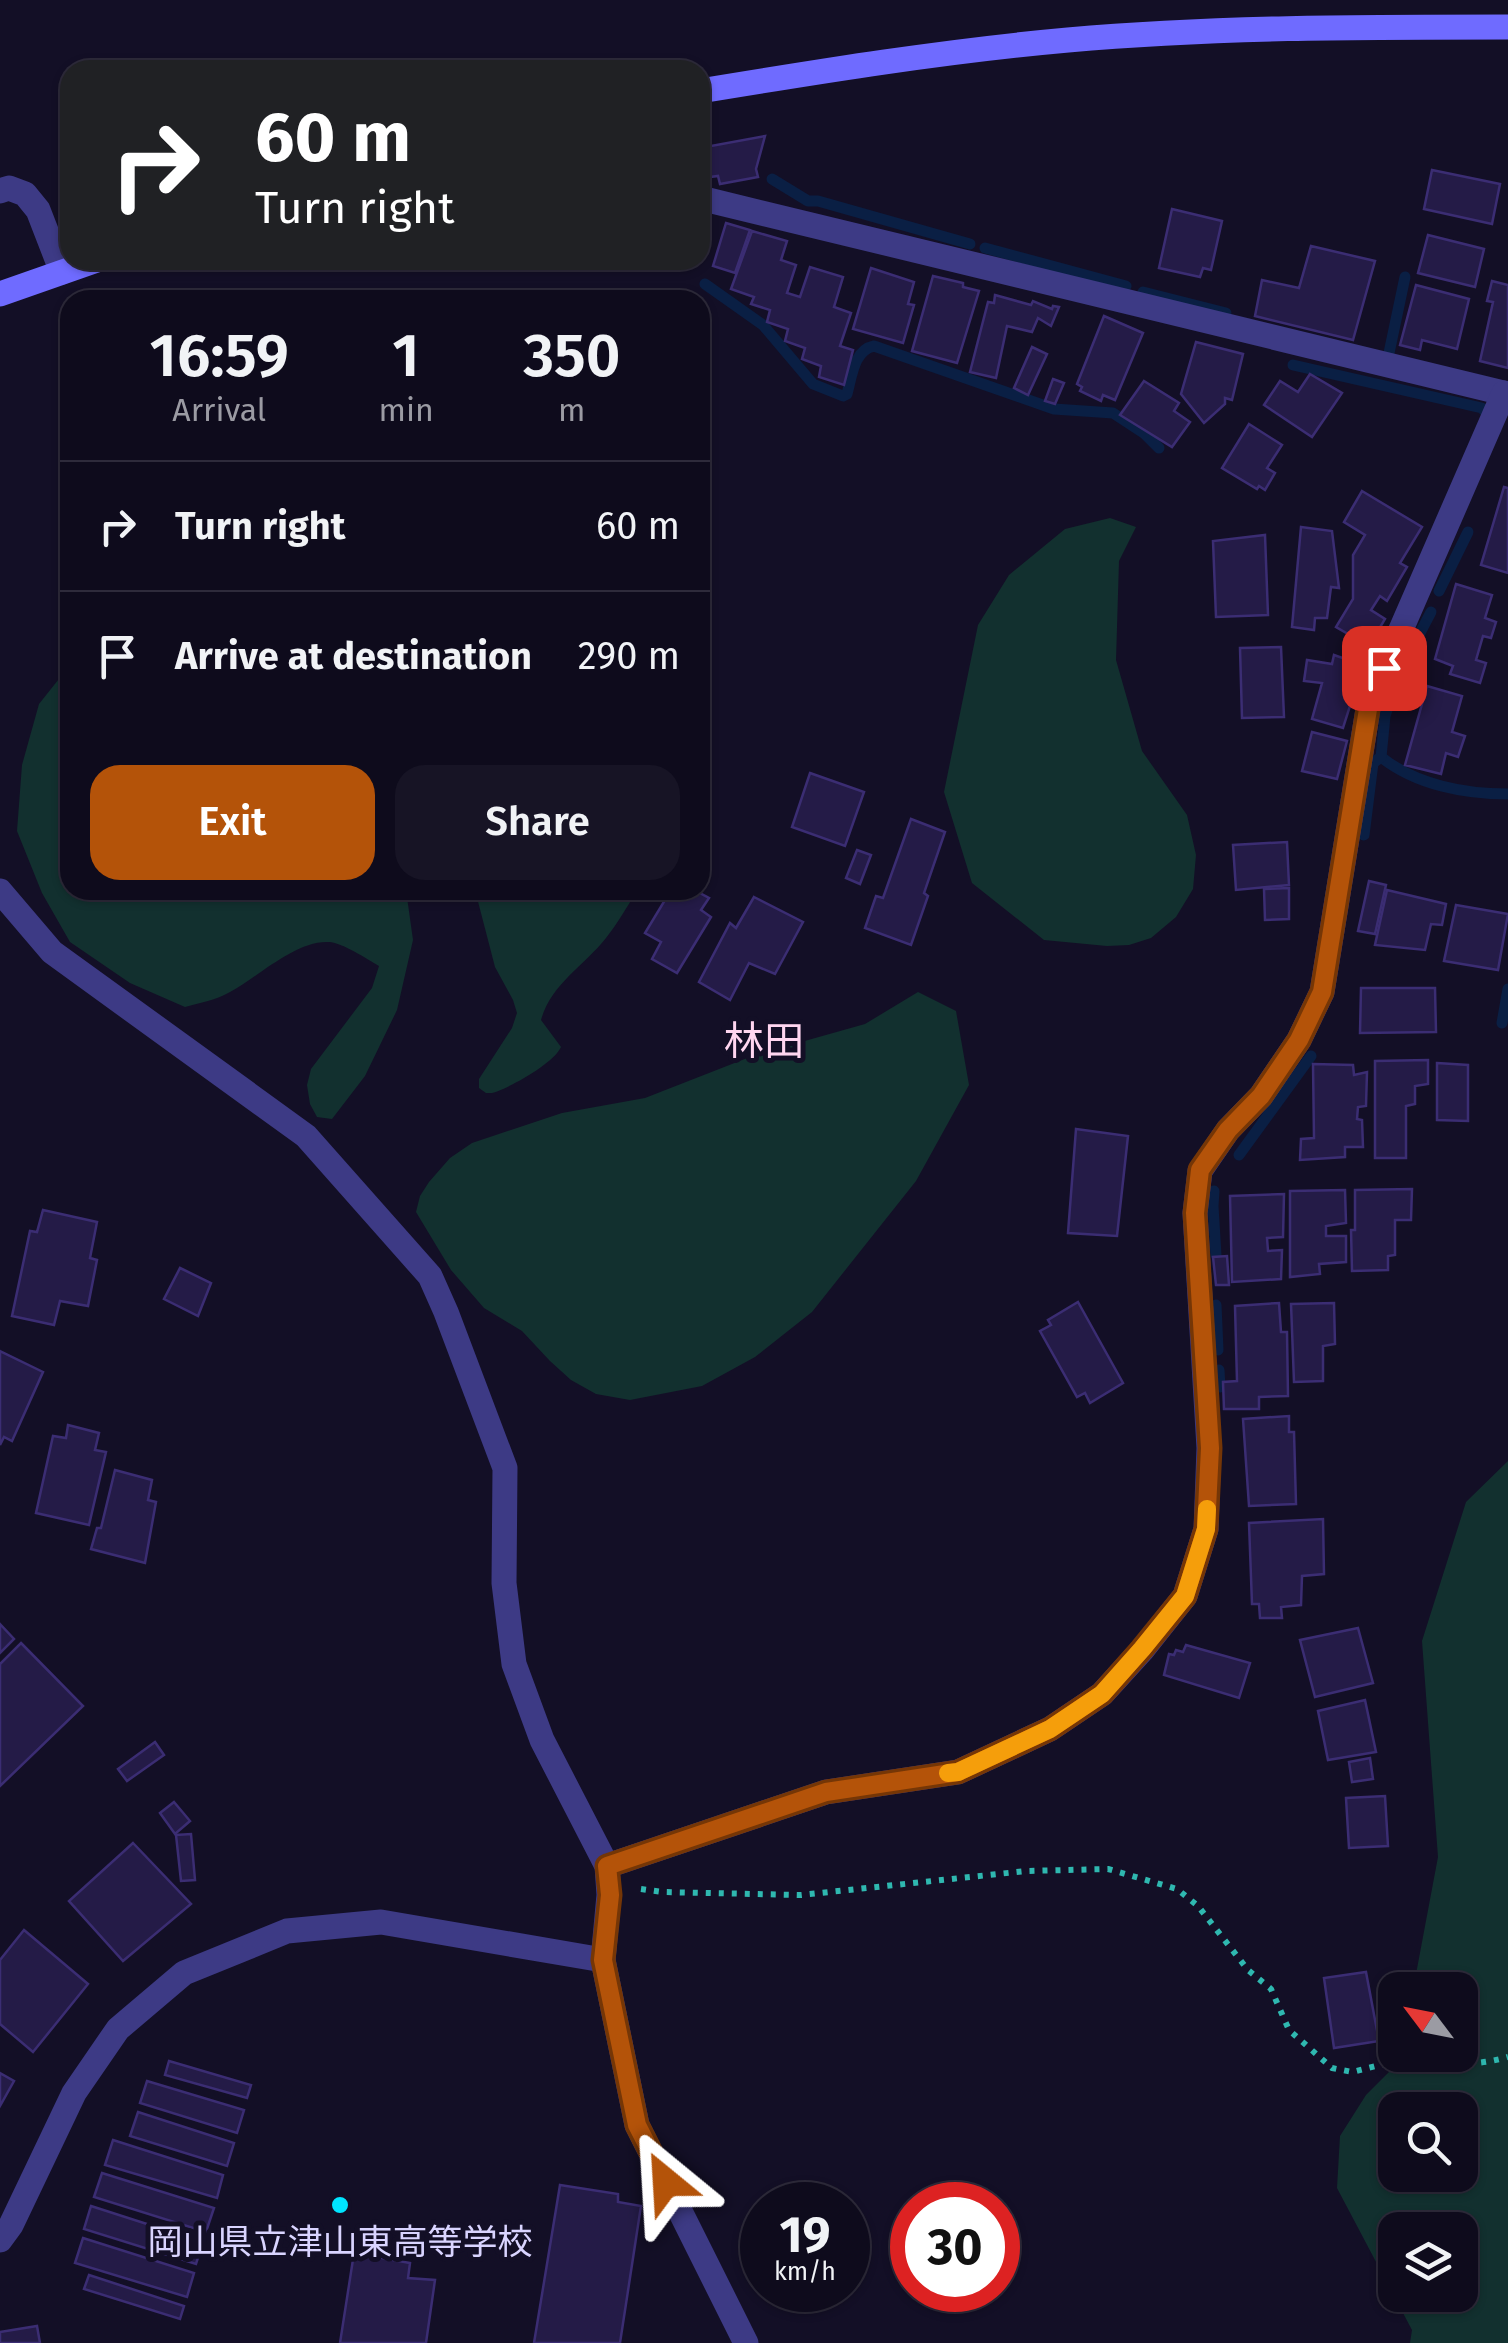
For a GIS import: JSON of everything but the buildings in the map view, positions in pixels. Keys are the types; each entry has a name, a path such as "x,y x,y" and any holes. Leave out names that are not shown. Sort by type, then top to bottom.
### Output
{"street":[{"path":"710,89 866,64 1069,40 1310,26 1508,27"},
{"path":"0,191 9,188 25,194 38,210 60,267"},
{"path":"608,1875 826,1792 958,1772 1050,1729 1102,1694 1185,1596 1206,1529 1210,1448 1195,1213 1200,1170 1228,1130 1261,1096 1299,1040 1322,992 1369,703 1506,393 710,200"},
{"path":"0,294 68,270"},
{"path":"0,892 52,952 306,1136 430,1276 506,1468 504,1583 514,1664 542,1740 608,1875 603,1960 637,2125 746,2343"},
{"path":"0,2240 11,2225 74,2093 118,2029 184,1973 288,1931 381,1922 603,1960"}],"path":[{"path":"608,1875 662,1892 801,1895 1026,1871 1108,1868 1177,1890 1198,1906 1248,1970 1271,1989 1289,2030 1332,2068 1352,2072 1378,2066"},
{"path":"1478,2063 1508,2057"}],"green space":[{"path":"1110,518 1136,527 1119,561 1116,660 1142,751 1187,815 1196,855 1193,889 1176,917 1151,938 1107,946 1044,940 972,883 944,792 978,625 1009,575 1065,529"},
{"path":"60,678 60,900 407,900 413,940 397,1010 365,1076 332,1119 317,1117 310,1104 307,1085 311,1069 372,988 379,966 341,945 316,943 291,953 225,995 185,1007 130,983 70,942 42,893 17,831 22,765 39,704"},
{"path":"478,900 631,900 606,938 560,986 546,1007 541,1020 561,1047 557,1053 531,1074 486,1093 479,1088 479,1079 512,1028 517,1013 495,967"},
{"path":"918,992 956,1011 969,1085 916,1181 812,1312 755,1357 702,1386 630,1400 596,1394 571,1380 522,1331 484,1308 451,1270 416,1212 429,1182 450,1158 472,1143 562,1113 645,1098 755,1055 865,1024"},
{"path":"1508,1461 1508,2343 1410,2343 1412,2330 1402,2312 1478,2312 1478,2212 1378,2212 1378,2266 1337,2188 1340,2136 1366,2095 1389,2072 1478,2072 1478,1972 1416,1972 1438,1857 1422,1641 1466,1502"}],"waterway":[{"path":"772,179 808,201 970,244"},
{"path":"985,248 1126,286"},
{"path":"1389,353 1405,277"},
{"path":"705,284 763,325 813,384 843,396 858,358 874,346 1054,409 1113,413 1159,448"},
{"path":"1143,292 1226,313"},
{"path":"1293,365 1482,408 1488,421"},
{"path":"1439,591 1468,532"},
{"path":"1409,654 1431,612"},
{"path":"1364,835 1373,763 1381,757 1385,716 1396,681"},
{"path":"1381,757 1410,775 1442,786 1508,794"},
{"path":"1502,1023 1508,989"},
{"path":"1239,1155 1311,1056"},
{"path":"1214,1191 1216,1255"},
{"path":"1216,1305 1218,1350"},
{"path":"1219,1370 1220,1387"}],"slow traffic":[{"path":"948,1773 958,1772 1050,1729 1102,1694 1185,1596 1206,1529 1207,1509"}],"place":[{"name":"岡山県立津山東高等学校","path":"340,2205"}],"district":[{"name":"林田","path":"764,1042"}],"route":[{"path":"666,2182 637,2125 603,1960 610,1895 607,1866 826,1792 958,1772 1050,1729 1102,1694 1185,1596 1206,1529 1210,1448 1195,1213 1200,1170 1228,1130 1261,1096 1299,1040 1322,992 1369,703 1384,668"}]}
